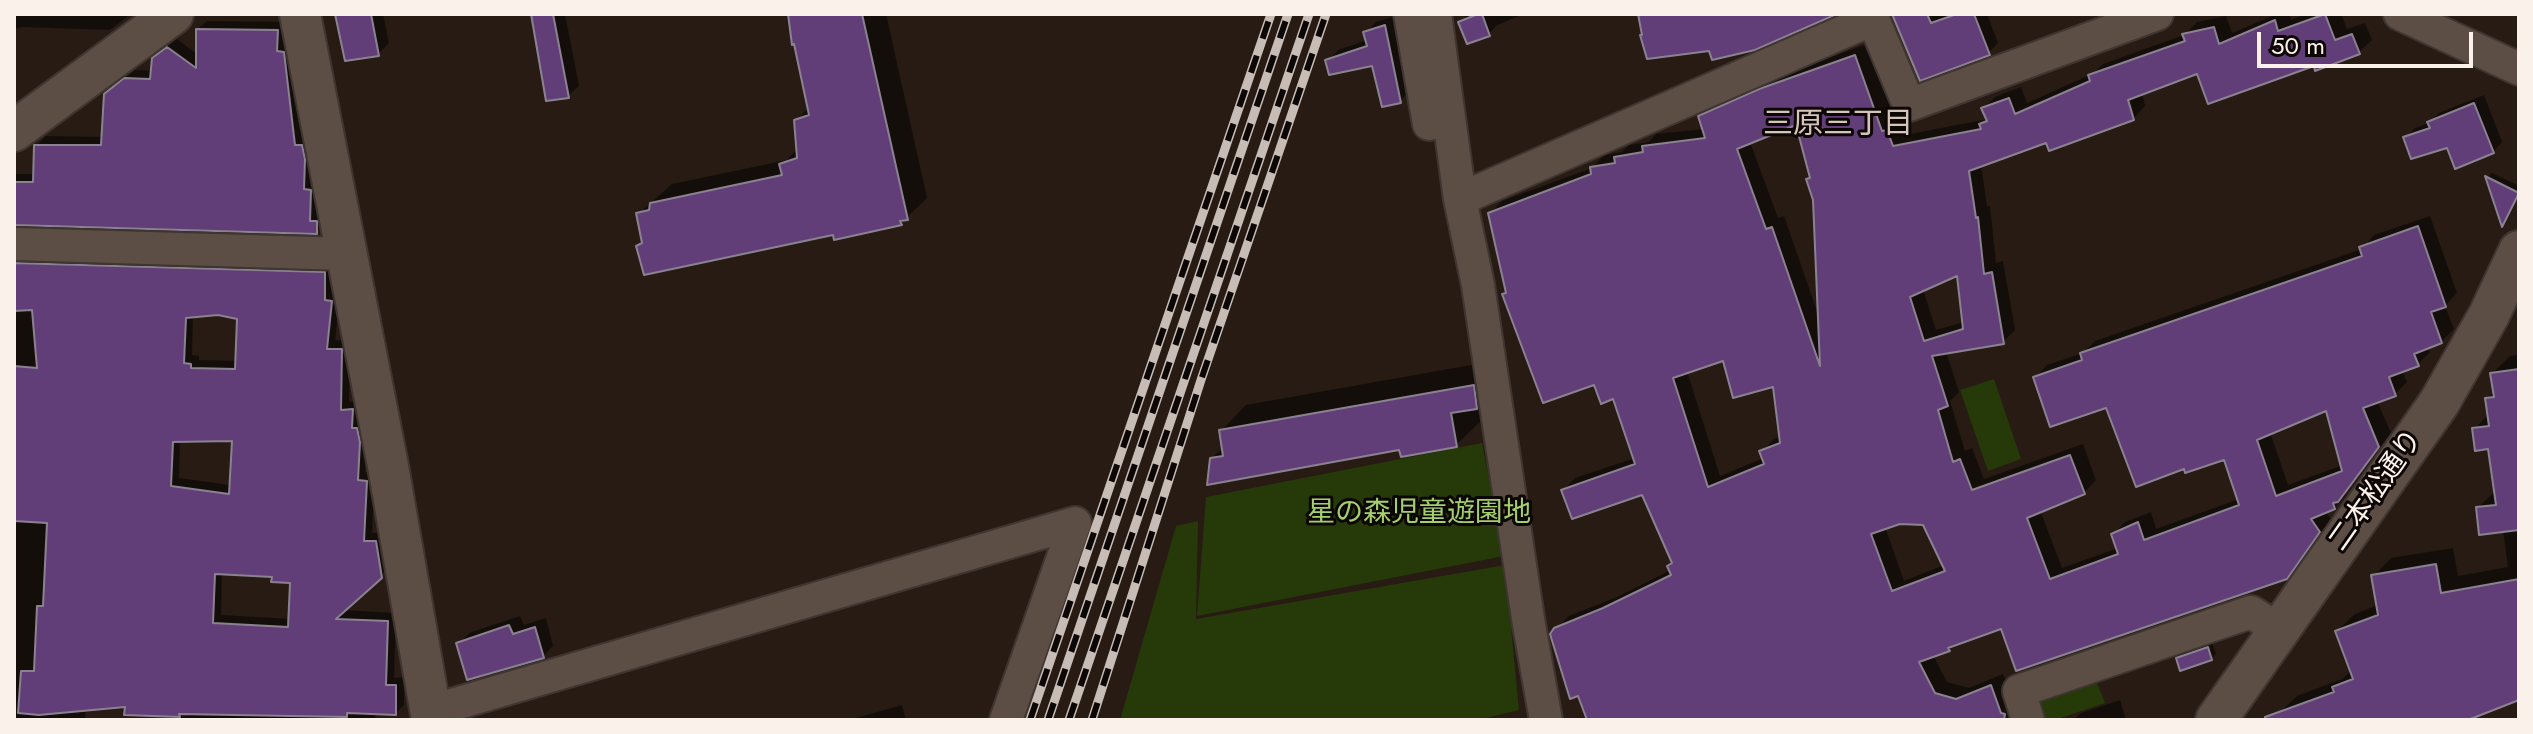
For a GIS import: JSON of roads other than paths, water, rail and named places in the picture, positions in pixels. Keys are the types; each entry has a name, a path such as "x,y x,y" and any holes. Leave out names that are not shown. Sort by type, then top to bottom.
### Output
{"street":[{"path":"14,131 173,14"},
{"path":"300,14 388,466 431,716 1075,523 1006,720"},
{"path":"1410,14 1440,187 1460,199"},
{"path":"1435,14 1460,199 1478,285 1524,595 1546,720"},
{"path":"1460,199 1873,19 1909,105 2157,14"},
{"path":"2400,14 2519,69"},
{"path":"14,244 347,254"},
{"name":"二本松通り","path":"2216,720 2446,392 2489,315 2519,251"},
{"path":"2028,720 2019,691 2251,612 2279,630"}],"railway":[{"path":"1030,720 1271,14"},
{"path":"1048,720 1288,14"},
{"path":"1069,720 1309,14"},
{"path":"1092,720 1201,380 1326,14"}],"district":[{"name":"三原三丁目","path":"1838,126"}],"park label":[{"name":"星の森児童遊園地","path":"1419,514"}]}
